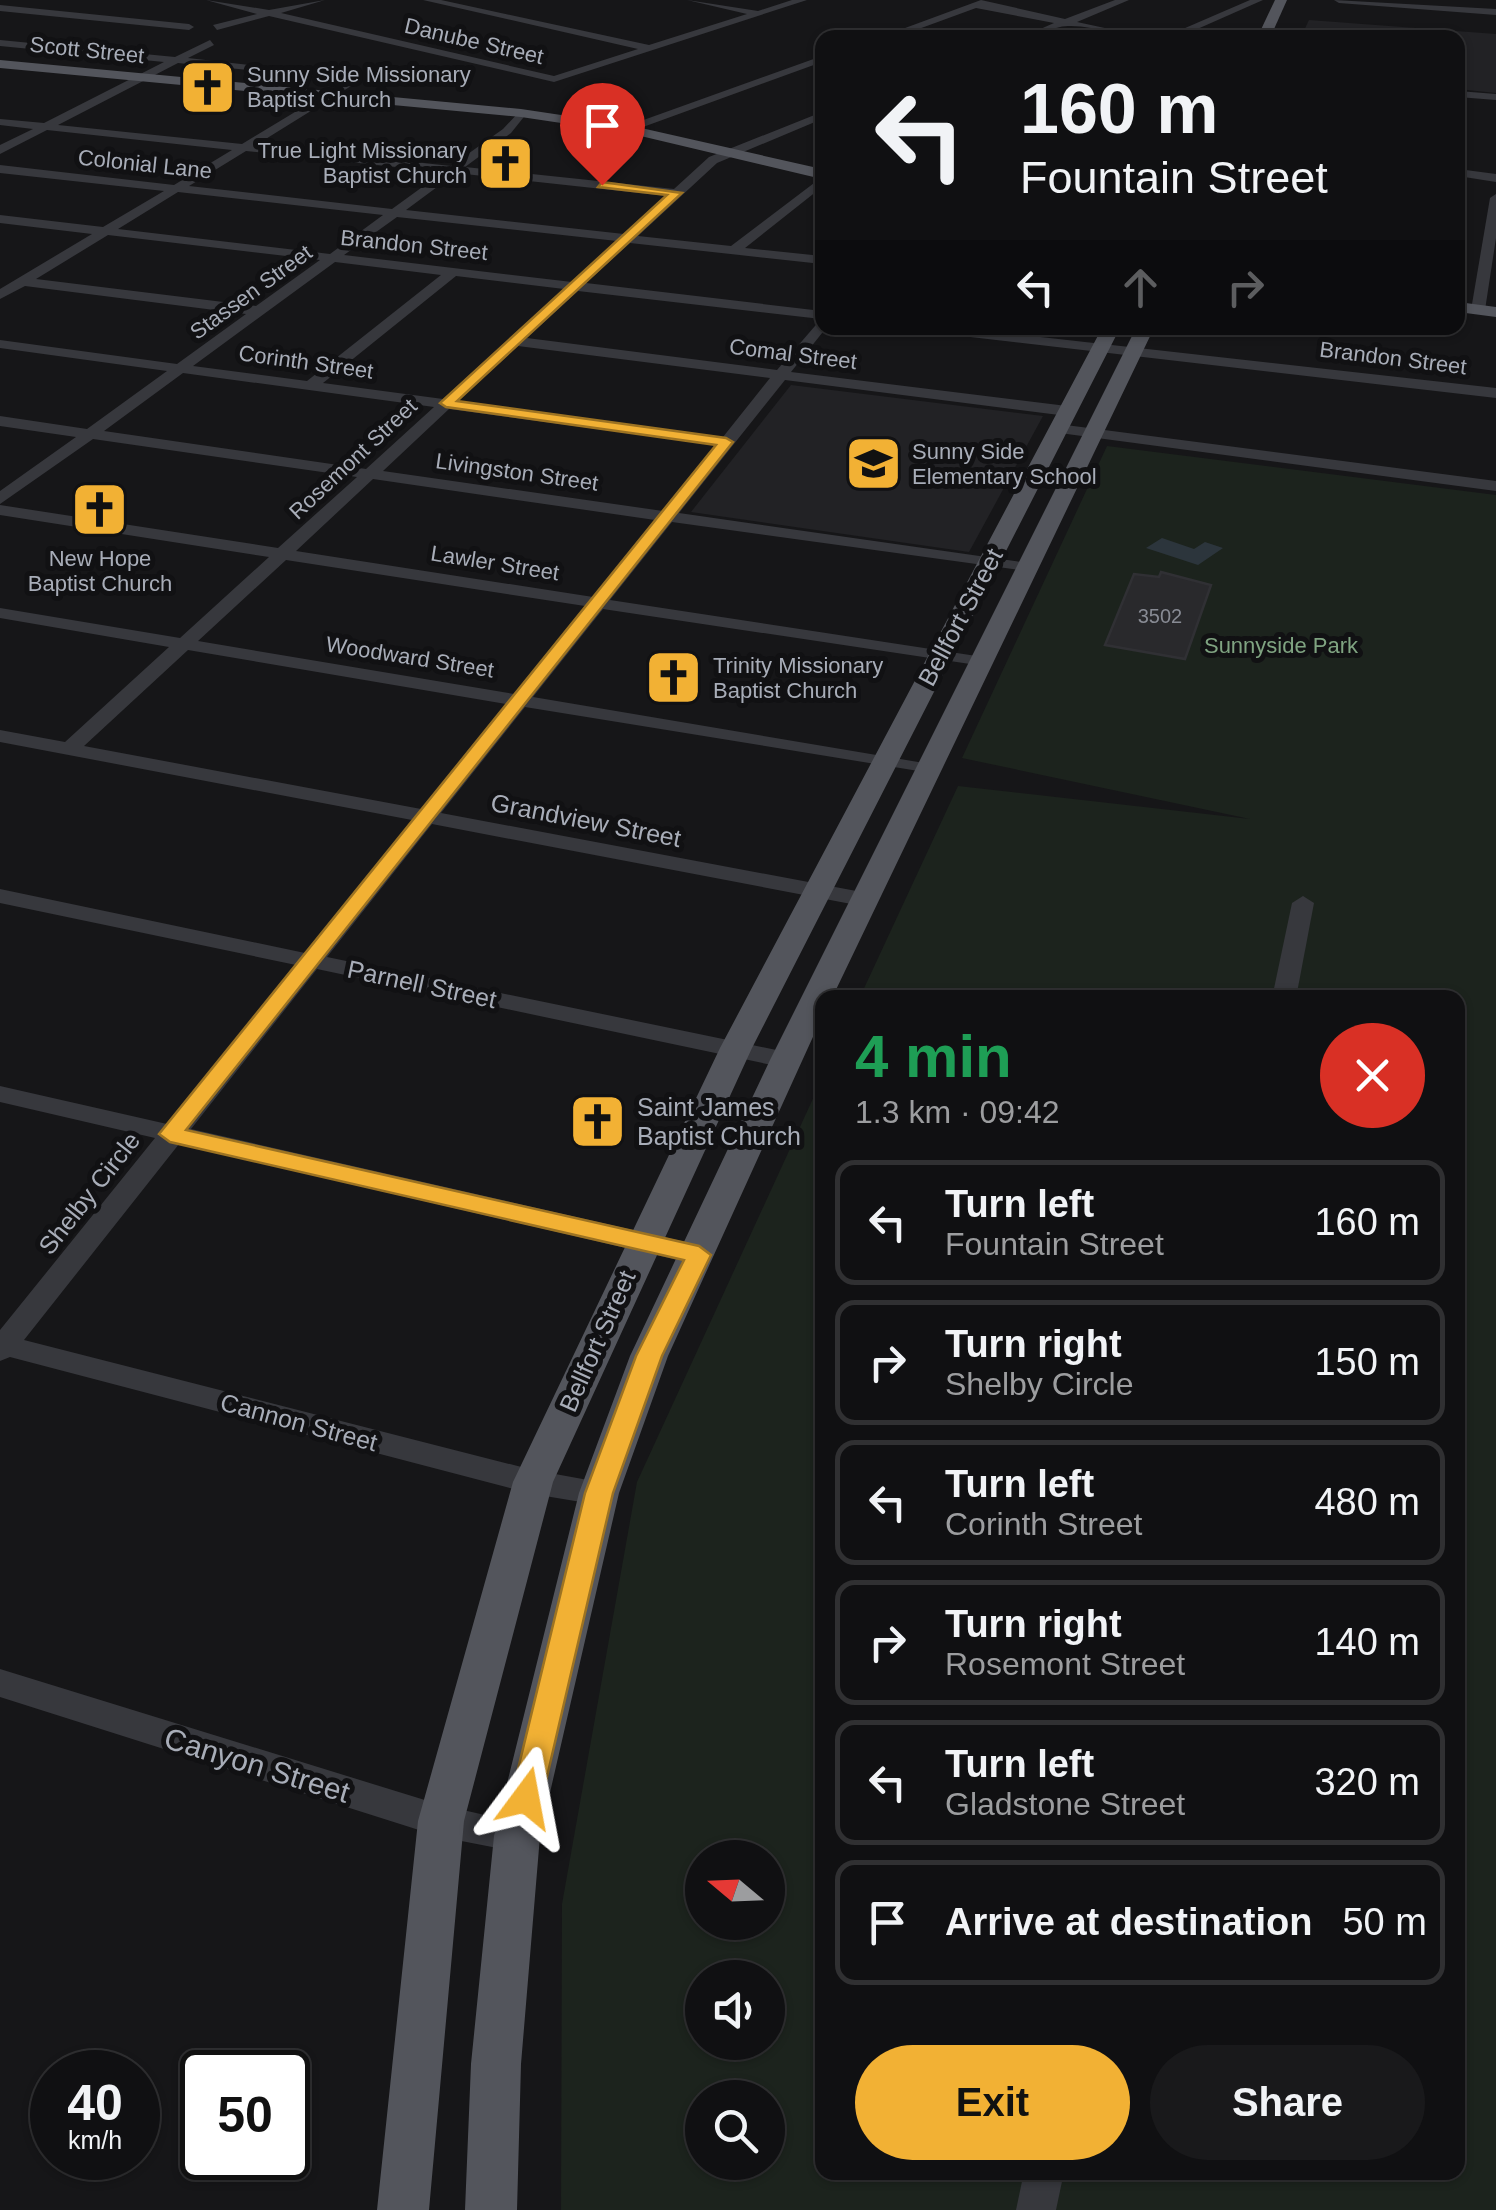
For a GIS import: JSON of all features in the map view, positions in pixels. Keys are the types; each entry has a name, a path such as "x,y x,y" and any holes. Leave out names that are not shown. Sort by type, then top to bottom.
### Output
{"main road":[{"path":"1272,29 1281,0"},
{"name":"Scott Street","path":"0,64 521,114 628,129 815,180"},
{"name":"Scott Street","path":"0,81 152,96"},
{"path":"267,107 324,113"},
{"path":"488,129 526,133"},
{"name":"Scott Street","path":"566,137 720,156"},
{"name":"Bellfort Street","path":"821,990 1142,335"},
{"name":"Bellfort Street","path":"404,2210 441,1822 533,1482 736,1048 1106,338"},
{"name":"Bellfort Street","path":"491,2210 496,2064 517,1836 599,1493 649,1356 815,1003"}],"street":[{"name":"Danube Street","path":"210,0 554,78 650,49"},
{"path":"217,27 320,0"},
{"path":"428,0 650,49 802,0"},
{"path":"692,0 760,14"},
{"path":"905,30 989,0"},
{"path":"1045,30 1124,0"},
{"path":"1339,0 1407,2 1496,12"},
{"path":"1187,30 1253,2"},
{"path":"1400,23 1407,2"},
{"path":"975,5 1106,30"},
{"path":"0,8 188,27"},
{"path":"1,43 67,14"},
{"path":"0,294 358,78 1,43"},
{"path":"0,150 210,43"},
{"path":"605,141 628,129 815,62"},
{"path":"808,64 815,66"},
{"path":"1465,95 1496,97"},
{"name":"Stassen Street","path":"0,500 454,170 507,130 521,114"},
{"name":"Rosemont Street","path":"69,749 676,193 720,156 815,118"},
{"path":"0,122 676,193"},
{"name":"Colonial Lane","path":"0,169 815,259"},
{"path":"1465,175 1496,178"},
{"path":"734,250 815,187"},
{"path":"1488,305 1496,198"},
{"name":"Brandon Street","path":"0,220 815,314"},
{"path":"310,385 452,272"},
{"path":"0,278 259,311"},
{"name":"Shelby Circle","path":"1,1346 815,332"},
{"name":"Brandon Street","path":"1052,335 1106,338 1134,352 1496,393"},
{"name":"Comal Street","path":"515,340 780,375 1062,420 1094,434 1496,486"},
{"name":"Corinth Street","path":"0,344 726,442"},
{"name":"Livingston Street","path":"0,420 1028,568"},
{"name":"Lawler Street","path":"0,510 982,663"},
{"name":"Woodward Street","path":"0,613 930,770"},
{"name":"Grandview Street","path":"0,736 867,900"},
{"name":"Parnell Street","path":"0,896 786,1060"},
{"path":"1286,990 1302,902"},
{"path":"0,1094 699,1255"},
{"name":"Cannon Street","path":"1,1346 533,1482 599,1493"},
{"name":"Canyon Street","path":"0,1683 441,1822 517,1836"},
{"path":"1036,2210 1042,2180"}],"shaded area":[{"path":"1309,20 1443,30 1304,30"},
{"path":"1465,32 1496,34 1496,93 1465,90"},
{"name":"Sunny Side Elementary School","path":"791,385 1043,416 969,552 691,512"},
{"path":"1162,538 1194,549 1205,542 1223,548 1198,565 1146,548"}],"green space":[{"name":"Sunnyside Park","path":"1107,446 1496,495 1496,2210 561,2210 562,1904 637,1482 815,1094 815,2180 1465,2180 1465,990 863,990 958,786 1250,819 962,758"}],"building":[{"path":"1161,572 1211,585 1185,659 1105,645 1134,574 1159,577"}],"place":[{"name":"Sunny Side Missionary Baptist Church","path":"208,87"},
{"name":"True Light Missionary Baptist Church","path":"506,163"},
{"name":"Sunny Side Elementary School","path":"873,464"},
{"name":"New Hope Baptist Church","path":"100,510"},
{"name":"Trinity Missionary Baptist Church","path":"674,678"},
{"name":"Saint James Baptist Church","path":"598,1121"}],"route":[{"path":"526,1798 599,1493 649,1356 699,1255 170,1134 726,442 446,403 676,193 602,185"}]}
